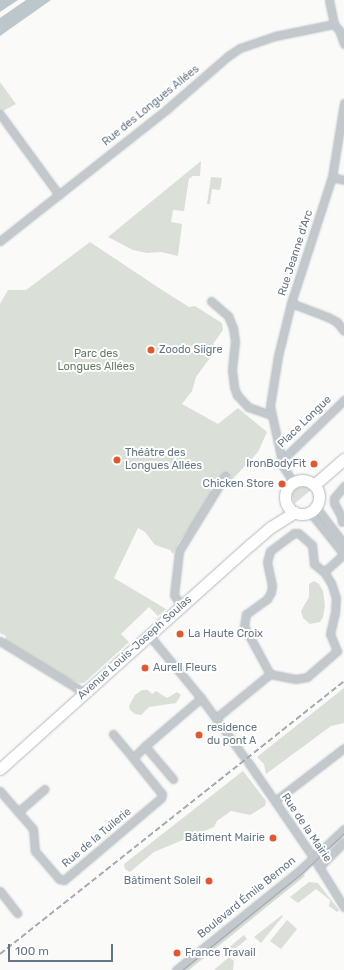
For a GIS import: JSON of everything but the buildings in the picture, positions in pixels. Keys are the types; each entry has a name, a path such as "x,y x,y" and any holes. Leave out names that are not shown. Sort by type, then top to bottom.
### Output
{"main road":[{"path":"317,489 344,459"},
{"path":"317,489 344,468"},
{"path":"305,480 317,489 319,500 313,510 301,514 292,509 285,493 289,486 294,482 305,480"},
{"name":"Avenue Louis-Joseph Soulas","path":"0,769 181,606 292,509"}],"street":[{"path":"330,0 334,24 339,30 344,44"},
{"name":"Rue des Longues Allées","path":"0,241 173,104 228,56 240,48 281,35 334,24"},
{"name":"Rue Jeanne d'Arc","path":"270,412 278,356 291,303 332,177 344,103"},
{"path":"0,114 59,195"},
{"path":"332,177 344,180"},
{"path":"211,300 228,316 233,328 235,341 232,370 234,387 237,395 248,407 270,412 281,461 285,471 294,482"},
{"path":"291,303 328,317 337,322 344,331"},
{"name":"Place Longue","path":"281,461 344,400"},
{"path":"181,606 174,595 179,551 225,476"},
{"path":"342,522 341,516 334,502 334,498 344,486"},
{"path":"313,510 344,544"},
{"path":"313,510 343,554 324,572"},
{"path":"294,533 298,533 312,545 314,564 324,572 331,583 336,598 335,612 330,634 340,648 335,654 307,677 296,679 270,674 244,626 246,614 267,600 271,592 272,586 267,562 270,551 294,533"},
{"name":"Rue de la Mairie","path":"149,635 201,698 246,759 314,857 344,907"},
{"path":"0,641 85,692"},
{"path":"216,718 270,674"},
{"path":"113,734 133,758 201,698"},
{"path":"145,746 173,779"},
{"path":"275,801 344,748"},
{"name":"Rue de la Tuilerie","path":"0,791 33,829 35,851 59,879 64,880 161,798 162,794 133,758"},
{"path":"18,812 44,789"},
{"name":"Boulevard Émile Bernon","path":"176,970 314,857 344,829"},
{"path":"319,867 344,842"},
{"path":"0,891 17,913"}],"green space":[{"path":"0,82 16,104 1,112 0,111"},
{"path":"201,161 200,176 192,176 189,178 184,211 173,210 171,222 182,224 178,256 161,252 147,253 133,250 108,237"},
{"path":"211,177 222,178 220,190 212,189 210,204 207,204"},
{"name":"Parc des Longues Allées","path":"90,242 189,307 195,306 222,323 223,330 213,344 218,347 196,377 192,391 182,404 218,424 238,408 267,432 258,452 229,483 216,479 210,489 215,495 179,542 173,554 170,550 155,545 145,532 138,528 114,578 166,609 158,616 149,607 121,634 129,642 84,683 79,683 65,677 5,640 6,636 0,633 0,304 8,290 26,290"},
{"path":"304,486 311,490 294,504 292,495 293,492 297,488"},
{"path":"314,581 319,584 323,591 325,606 323,617 320,622 310,624 303,618 301,611 309,597 309,584"},
{"path":"344,688 344,723 331,726 266,774 264,764 257,757"},
{"path":"142,690 148,690 152,694 156,691 167,698 177,692 181,695 176,703 149,707 141,715 135,714 130,710 129,706 135,695"},
{"path":"243,771 266,801 265,806 250,815 231,811 217,821 214,827 154,852 130,872 125,869 124,864"},
{"path":"301,872 305,876 189,970 180,970"},
{"path":"309,882 318,883 339,910 337,912 329,906 330,900 316,889 298,903 290,897"},
{"path":"282,915 283,916 261,943 254,937"},
{"path":"287,920 297,929 281,949 270,941"},
{"path":"244,935 247,939 231,952 227,949"},
{"path":"229,957 234,961 233,970 214,970"}],"shaded area":[{"path":"0,0 18,0 0,12"},
{"path":"26,0 51,0 0,36 0,18"}],"tram line":[{"path":"182,970 303,872 344,833"}],"railway":[{"path":"0,954 344,681"}],"place":[{"name":"Zoodo Siigre","path":"151,350"},
{"name":"Théâtre des Longues Allées","path":"117,460"},
{"name":"IronBodyFit","path":"314,464"},
{"name":"Chicken Store","path":"282,484"},
{"name":"La Haute Croix","path":"180,634"},
{"name":"Aurell Fleurs","path":"145,668"},
{"name":"residence du pont A","path":"199,735"},
{"name":"Bâtiment Mairie","path":"273,838"},
{"name":"Bâtiment Soleil","path":"209,881"},
{"name":"France Travail","path":"177,953"}]}
